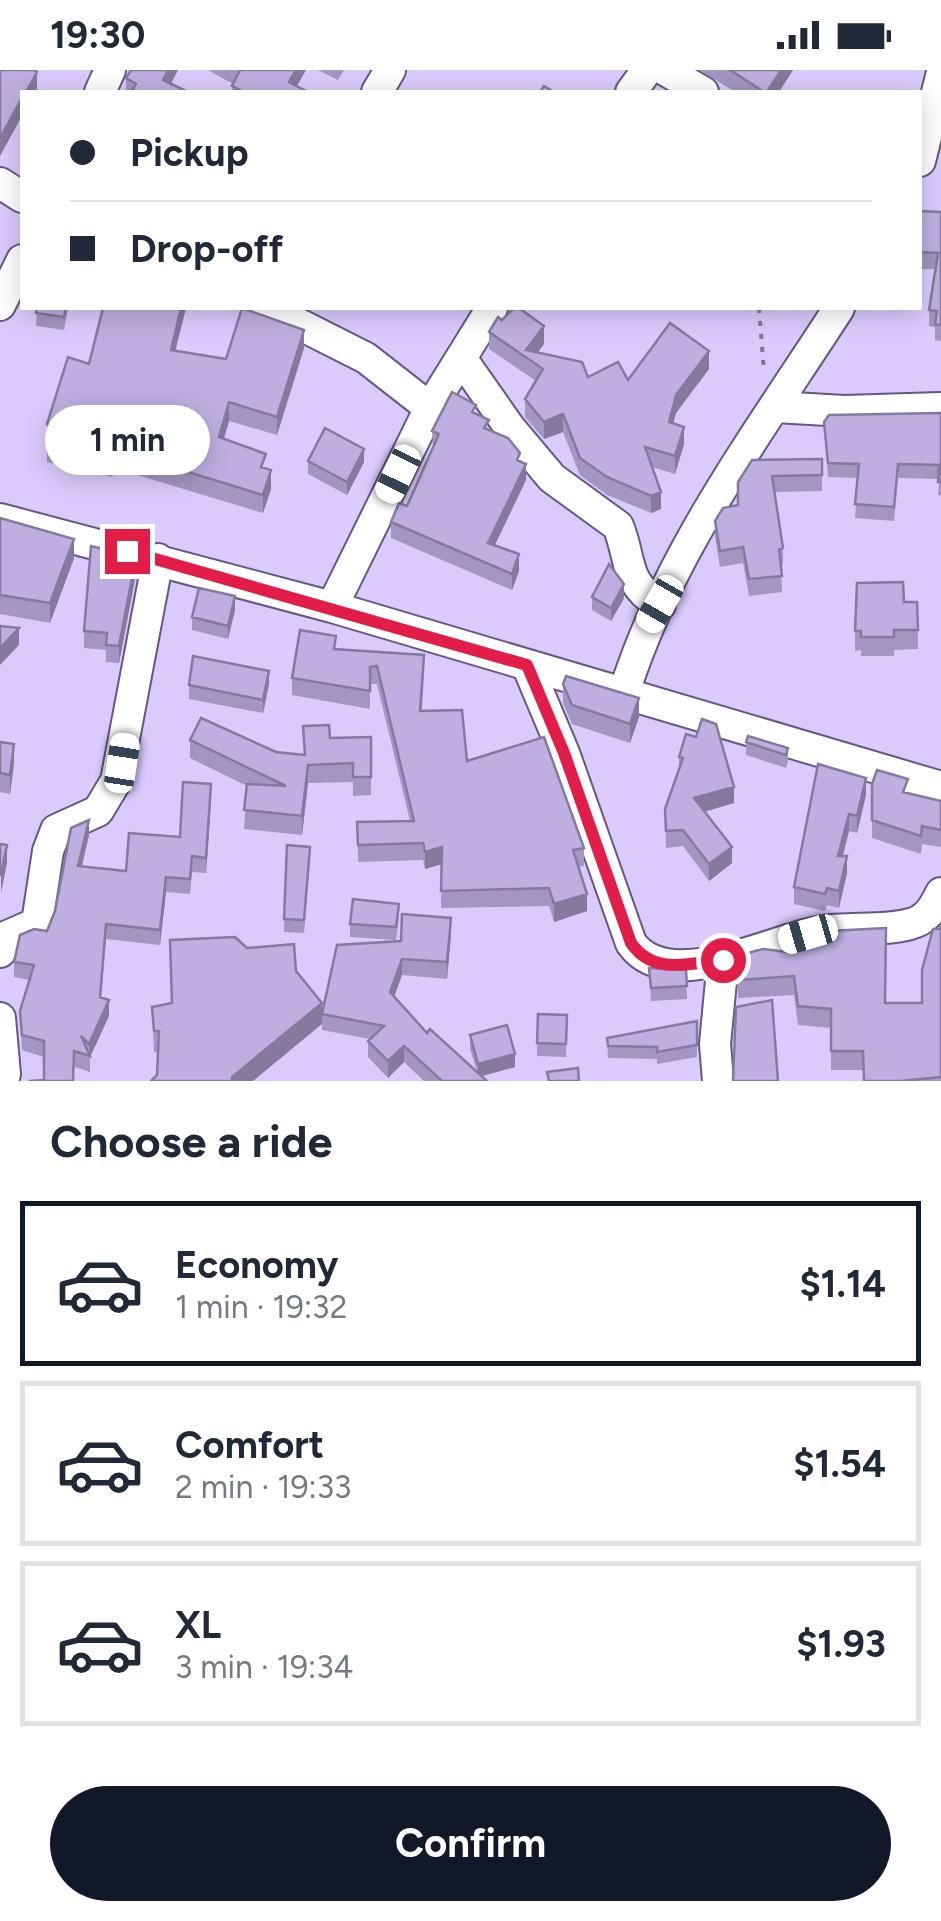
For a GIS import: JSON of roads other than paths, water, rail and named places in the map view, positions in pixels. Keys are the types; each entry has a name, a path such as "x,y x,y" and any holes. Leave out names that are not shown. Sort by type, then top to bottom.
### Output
{"street":[{"path":"665,70 700,90"},
{"path":"922,152 941,76"},
{"path":"0,305 20,264"},
{"path":"271,310 366,358 430,408"},
{"path":"332,607 430,408 491,310"},
{"path":"624,694 642,636 734,464 838,310"},
{"path":"461,358 552,478 618,526 624,564 645,596 660,604"},
{"path":"780,399 844,411 941,408"},
{"path":"0,519 332,607 941,787"},
{"path":"0,952 5,937 37,923 48,850 56,830 98,811 116,781 158,559"},
{"path":"527,665 564,753 631,943 639,954 662,966 723,960 820,932 910,924 927,917 941,892"},
{"path":"718,1081 715,1044 723,960"},
{"path":"0,1018 6,1074 2,1081"}]}
